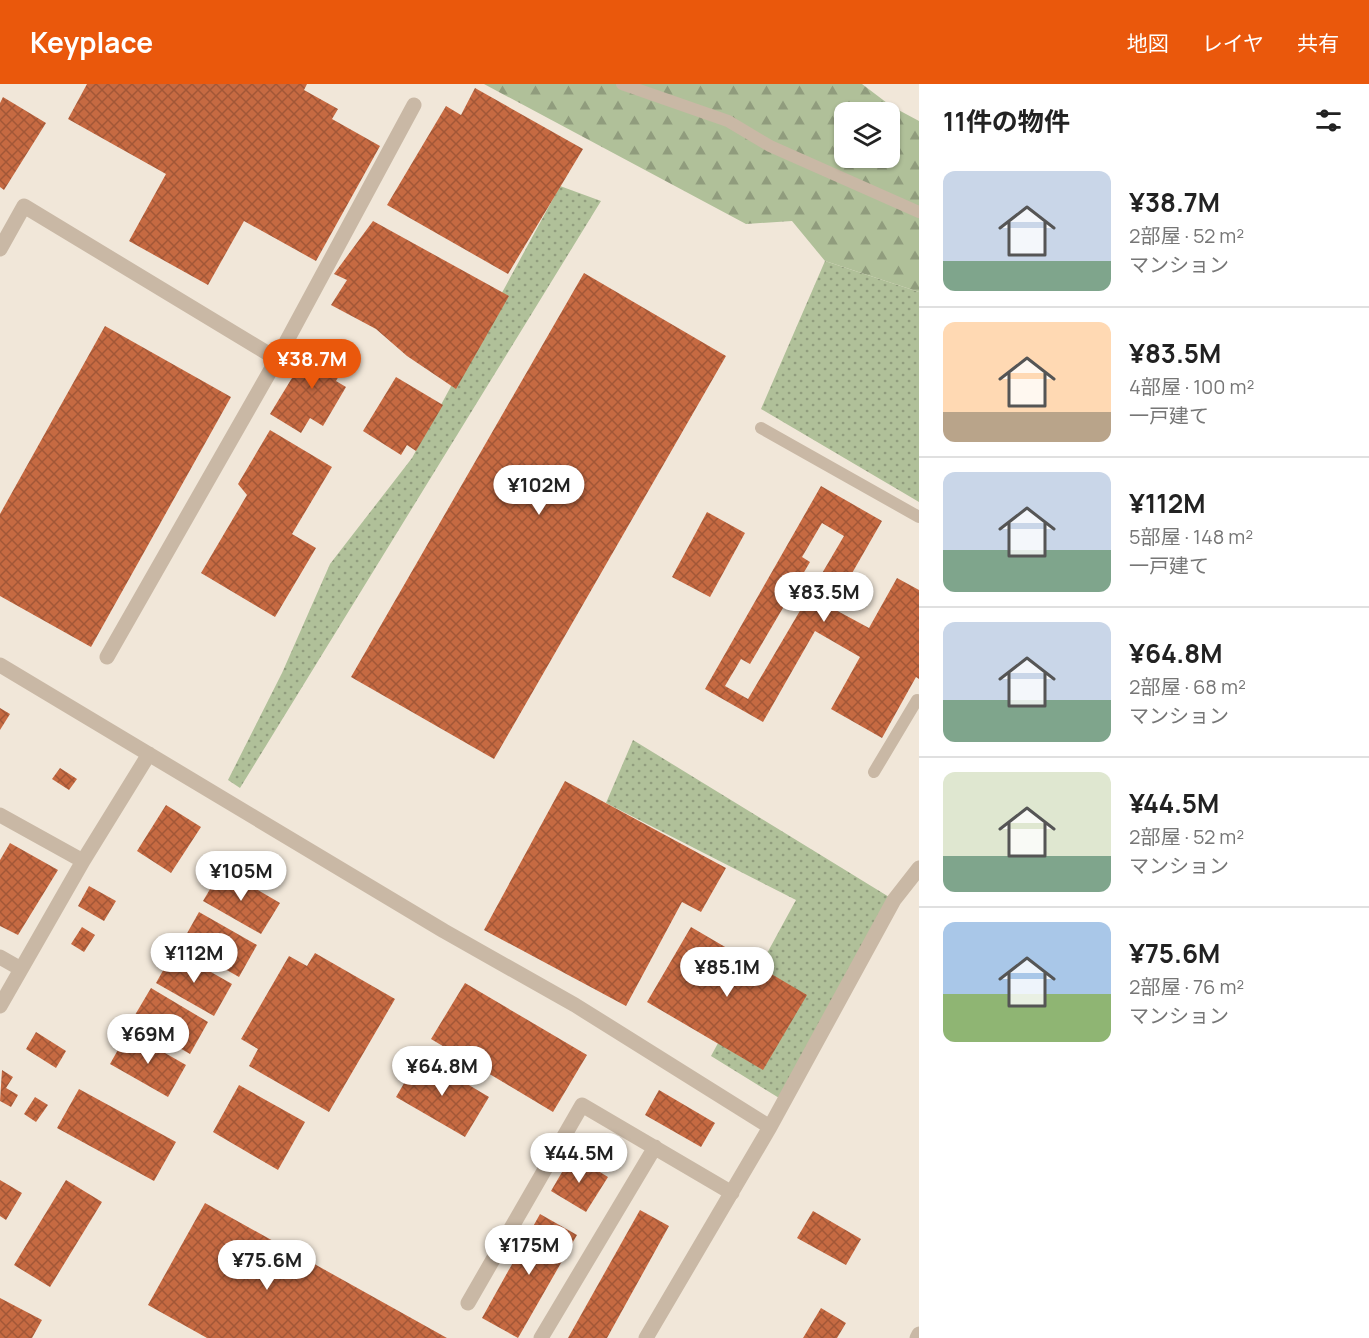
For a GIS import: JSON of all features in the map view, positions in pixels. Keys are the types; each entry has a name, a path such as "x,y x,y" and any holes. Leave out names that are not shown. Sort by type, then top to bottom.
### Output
{"street":[{"path":"107,657 277,359 414,105"},
{"path":"0,249 24,206 277,359"},
{"path":"0,664 434,925 575,1005 770,1127"},
{"path":"0,1006 82,861 149,754"},
{"path":"0,815 82,861"},
{"path":"646,1338 770,1127 894,900 919,868"},
{"path":"0,957 21,969"},
{"path":"468,1303 582,1105 732,1192"},
{"path":"541,1338 655,1147"},
{"path":"917,1338 919,1334"}],"lane":[{"path":"622,84 728,121 770,146 919,212"},
{"path":"761,428 919,517"},
{"path":"874,772 917,700 919,701"}],"green space":[{"path":"484,84 862,84 886,102 834,102 834,168 900,168 900,111 919,121 919,292 825,261 792,221 746,224"},
{"path":"560,186 601,201 240,788 228,780 282,673 330,564 412,458"},
{"path":"825,261 919,292 919,502 761,409"},
{"path":"633,740 894,900 784,1101 711,1056 796,900 606,803"}],"building":[{"path":"87,84 307,84 304,90 338,109 332,119 380,146 316,261 244,221 208,285 129,241 166,174 68,119"},
{"path":"475,88 583,149 508,274 387,205 446,106 461,115"},
{"path":"3,97 46,123 4,190 0,187 0,103"},
{"path":"373,221 509,296 456,389 407,356 376,329 331,305 347,280 334,274"},
{"path":"584,273 726,356 494,759 351,677"},
{"path":"105,326 231,397 91,647 0,596 0,514"},
{"path":"314,342 347,362 336,381 346,387 323,426 310,418 301,433 270,414"},
{"path":"396,377 443,405 416,451 407,445 401,455 363,431"},
{"path":"270,430 332,467 292,534 316,548 275,617 201,573 247,495 238,484"},
{"path":"821,486 882,521 832,608 869,628 897,578 919,590 919,679 916,677 882,738 831,709 860,657 815,631 763,722 705,689","holes":["822,523 844,536 748,699 725,686 741,659 750,664 810,562 802,557"]},
{"path":"707,512 745,533 710,597 672,577"},
{"path":"0,708 10,714 0,730"},
{"path":"60,768 77,779 69,790 52,779"},
{"path":"565,781 726,868 701,912 682,902 626,1006 484,930"},
{"path":"166,805 201,827 171,873 137,851"},
{"path":"10,843 58,870 18,935 0,926 0,860"},
{"path":"222,869 280,903 261,934 203,901"},
{"path":"89,886 116,901 104,921 78,906"},
{"path":"199,912 257,945 239,977 181,944"},
{"path":"82,927 95,935 84,952 71,944"},
{"path":"691,927 807,995 763,1070 647,1002"},
{"path":"174,951 232,984 214,1016 156,983"},
{"path":"315,953 395,999 329,1112 249,1066 258,1049 241,1039 289,956 307,966"},
{"path":"465,983 587,1055 553,1112 431,1039"},
{"path":"151,988 208,1022 190,1054 132,1020"},
{"path":"36,1032 66,1051 56,1068 26,1049"},
{"path":"128,1032 186,1065 168,1097 110,1064"},
{"path":"420,1056 489,1097 465,1137 396,1097"},
{"path":"2,1070 13,1077 6,1088 18,1095 11,1107 0,1101"},
{"path":"239,1085 305,1122 278,1170 213,1132"},
{"path":"79,1089 176,1142 154,1181 57,1128"},
{"path":"659,1090 715,1123 701,1147 645,1115"},
{"path":"35,1097 48,1105 36,1122 24,1114"},
{"path":"572,1155 608,1177 586,1212 551,1191"},
{"path":"0,1180 22,1193 6,1220 0,1216"},
{"path":"66,1180 102,1202 50,1287 14,1265"},
{"path":"205,1203 447,1338 207,1338 148,1305"},
{"path":"640,1210 669,1226 607,1338 568,1338"},
{"path":"813,1211 861,1239 846,1265 797,1238"},
{"path":"540,1214 577,1235 518,1338 482,1318"},
{"path":"0,1298 42,1320 32,1338 0,1338"},
{"path":"821,1308 846,1323 837,1338 803,1338"}]}
